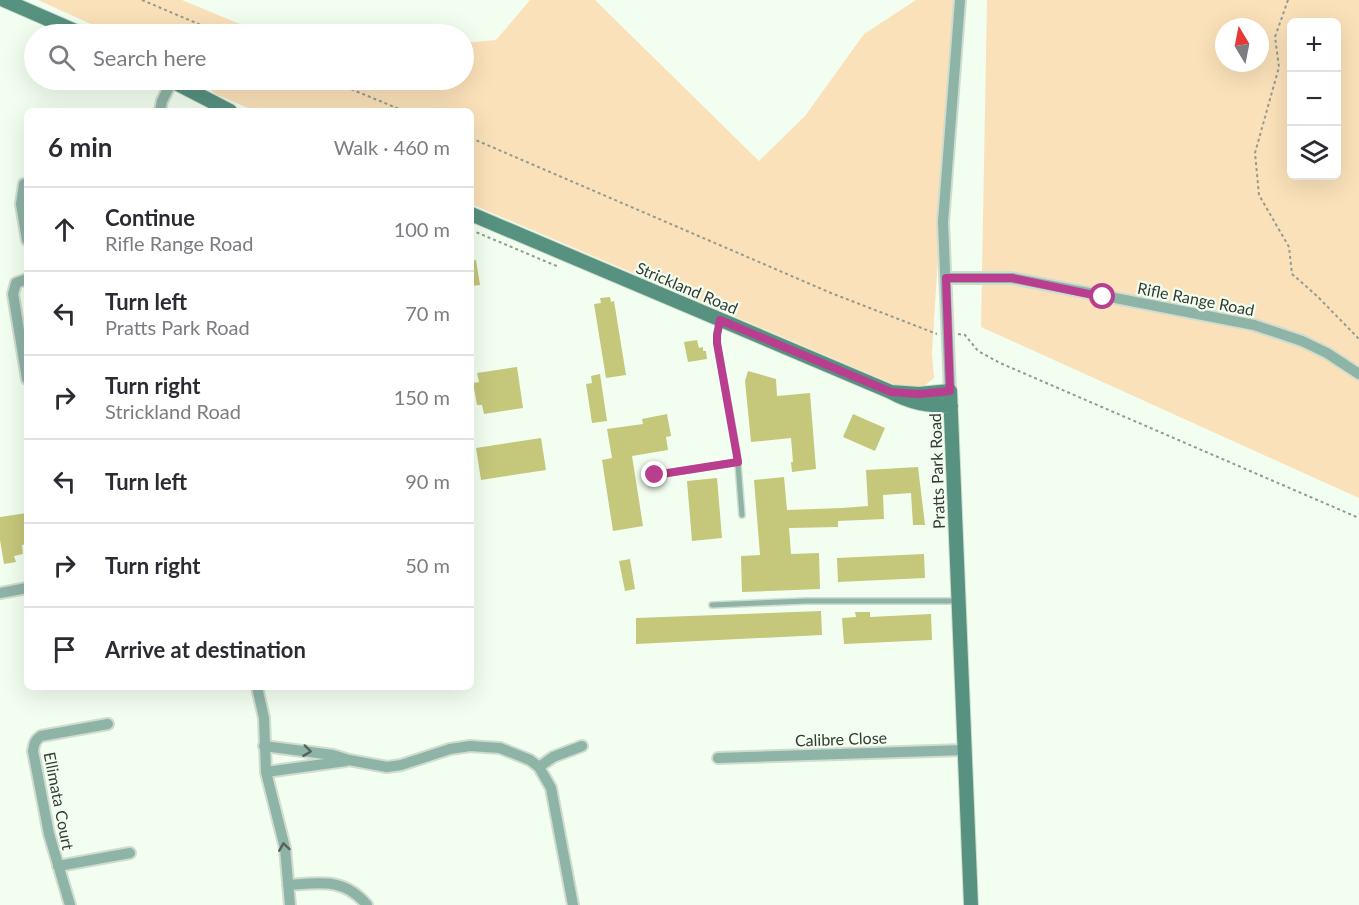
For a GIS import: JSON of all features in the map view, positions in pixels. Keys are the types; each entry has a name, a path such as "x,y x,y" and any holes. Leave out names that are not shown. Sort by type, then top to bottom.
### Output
{"street":[{"path":"4,0 59,24"},
{"name":"Pratts Park Road","path":"960,0 943,222 971,905"},
{"path":"161,108 167,90"},
{"path":"190,90 225,108"},
{"path":"24,184 21,199 24,220"},
{"name":"Strickland Road","path":"474,215 917,404 951,406"},
{"name":"Rifle Range Road","path":"946,278 1012,278 1254,325 1302,341 1327,353 1359,374"},
{"path":"24,280 16,283 13,294 24,361"},
{"name":"Strickland Road","path":"891,392 919,394 950,391"},
{"path":"0,593 24,589"},
{"path":"258,690 264,718 266,772 285,848 290,905"},
{"name":"Ellimata Court","path":"70,905 49,834 33,746 36,739 41,736 108,724"},
{"path":"264,746 325,753 380,767 394,766 450,749 480,746 510,751 530,760 539,767 547,779 553,796 573,905"},
{"path":"539,767 553,757 582,746"},
{"name":"Calibre Close","path":"718,758 964,750"},
{"path":"266,772 349,760"},
{"path":"58,866 130,853"},
{"path":"288,885 328,882 338,884 354,892 367,905"}],"lane":[{"path":"720,320 717,343 738,462 742,514"},
{"path":"655,475 738,462"},
{"path":"712,605 806,601 958,601"}],"path":[{"path":"142,0 198,24"},
{"path":"1288,0 1275,37 1279,67 1255,153 1259,195 1289,247 1292,274 1359,339"},
{"path":"353,90 397,108"},
{"path":"474,139 831,292 932,332"},
{"path":"474,231 559,267"},
{"path":"948,334 965,334 978,351 1000,363 1359,518"}],"shaded area":[{"path":"38,0 182,0 240,24 91,24"},
{"path":"530,0 595,0 759,161 805,116 864,34 916,0 954,0 932,353 934,378 923,387 900,387 474,205 474,108 248,108 211,90 474,90 474,42 496,40"},
{"path":"987,0 1359,0 1359,498 981,327"}],"building":[{"path":"474,260 476,260 480,285 474,286"},
{"path":"610,297 611,302 614,301 626,375 606,378 594,304 601,303 600,298"},
{"path":"697,340 699,348 703,347 703,351 706,351 707,359 688,362 684,342"},
{"path":"517,367 523,408 484,414 482,405 477,405 474,388 474,383 479,382 477,373"},
{"path":"748,371 776,379 777,396 810,393 816,469 792,472 791,438 751,442 745,381"},
{"path":"600,374 607,421 592,423 586,384 592,383 591,376"},
{"path":"667,414 671,436 666,437 668,450 632,456 643,526 613,531 602,460 612,458 607,429 643,424 642,419"},
{"path":"853,414 885,428 875,451 843,437"},
{"path":"541,438 546,470 481,480 476,448"},
{"path":"918,467 925,525 913,525 911,493 883,495 884,519 838,521 838,527 789,528 791,554 819,553 820,589 742,592 741,556 760,555 754,480 784,477 787,510 868,506 866,470"},
{"path":"717,478 722,538 692,541 687,481"},
{"path":"24,513 23,554 14,556 16,562 4,564 0,540 0,517"},
{"path":"924,554 925,578 838,582 837,558"},
{"path":"630,559 635,589 625,591 619,561"},
{"path":"821,611 822,635 636,644 636,618"},
{"path":"855,612 870,612 870,617 931,614 932,640 844,644 842,618 856,617"}],"route":[{"path":"655,475 738,462 717,343 720,320 891,392 931,393 950,391 946,278 1012,278 1103,297"}]}
